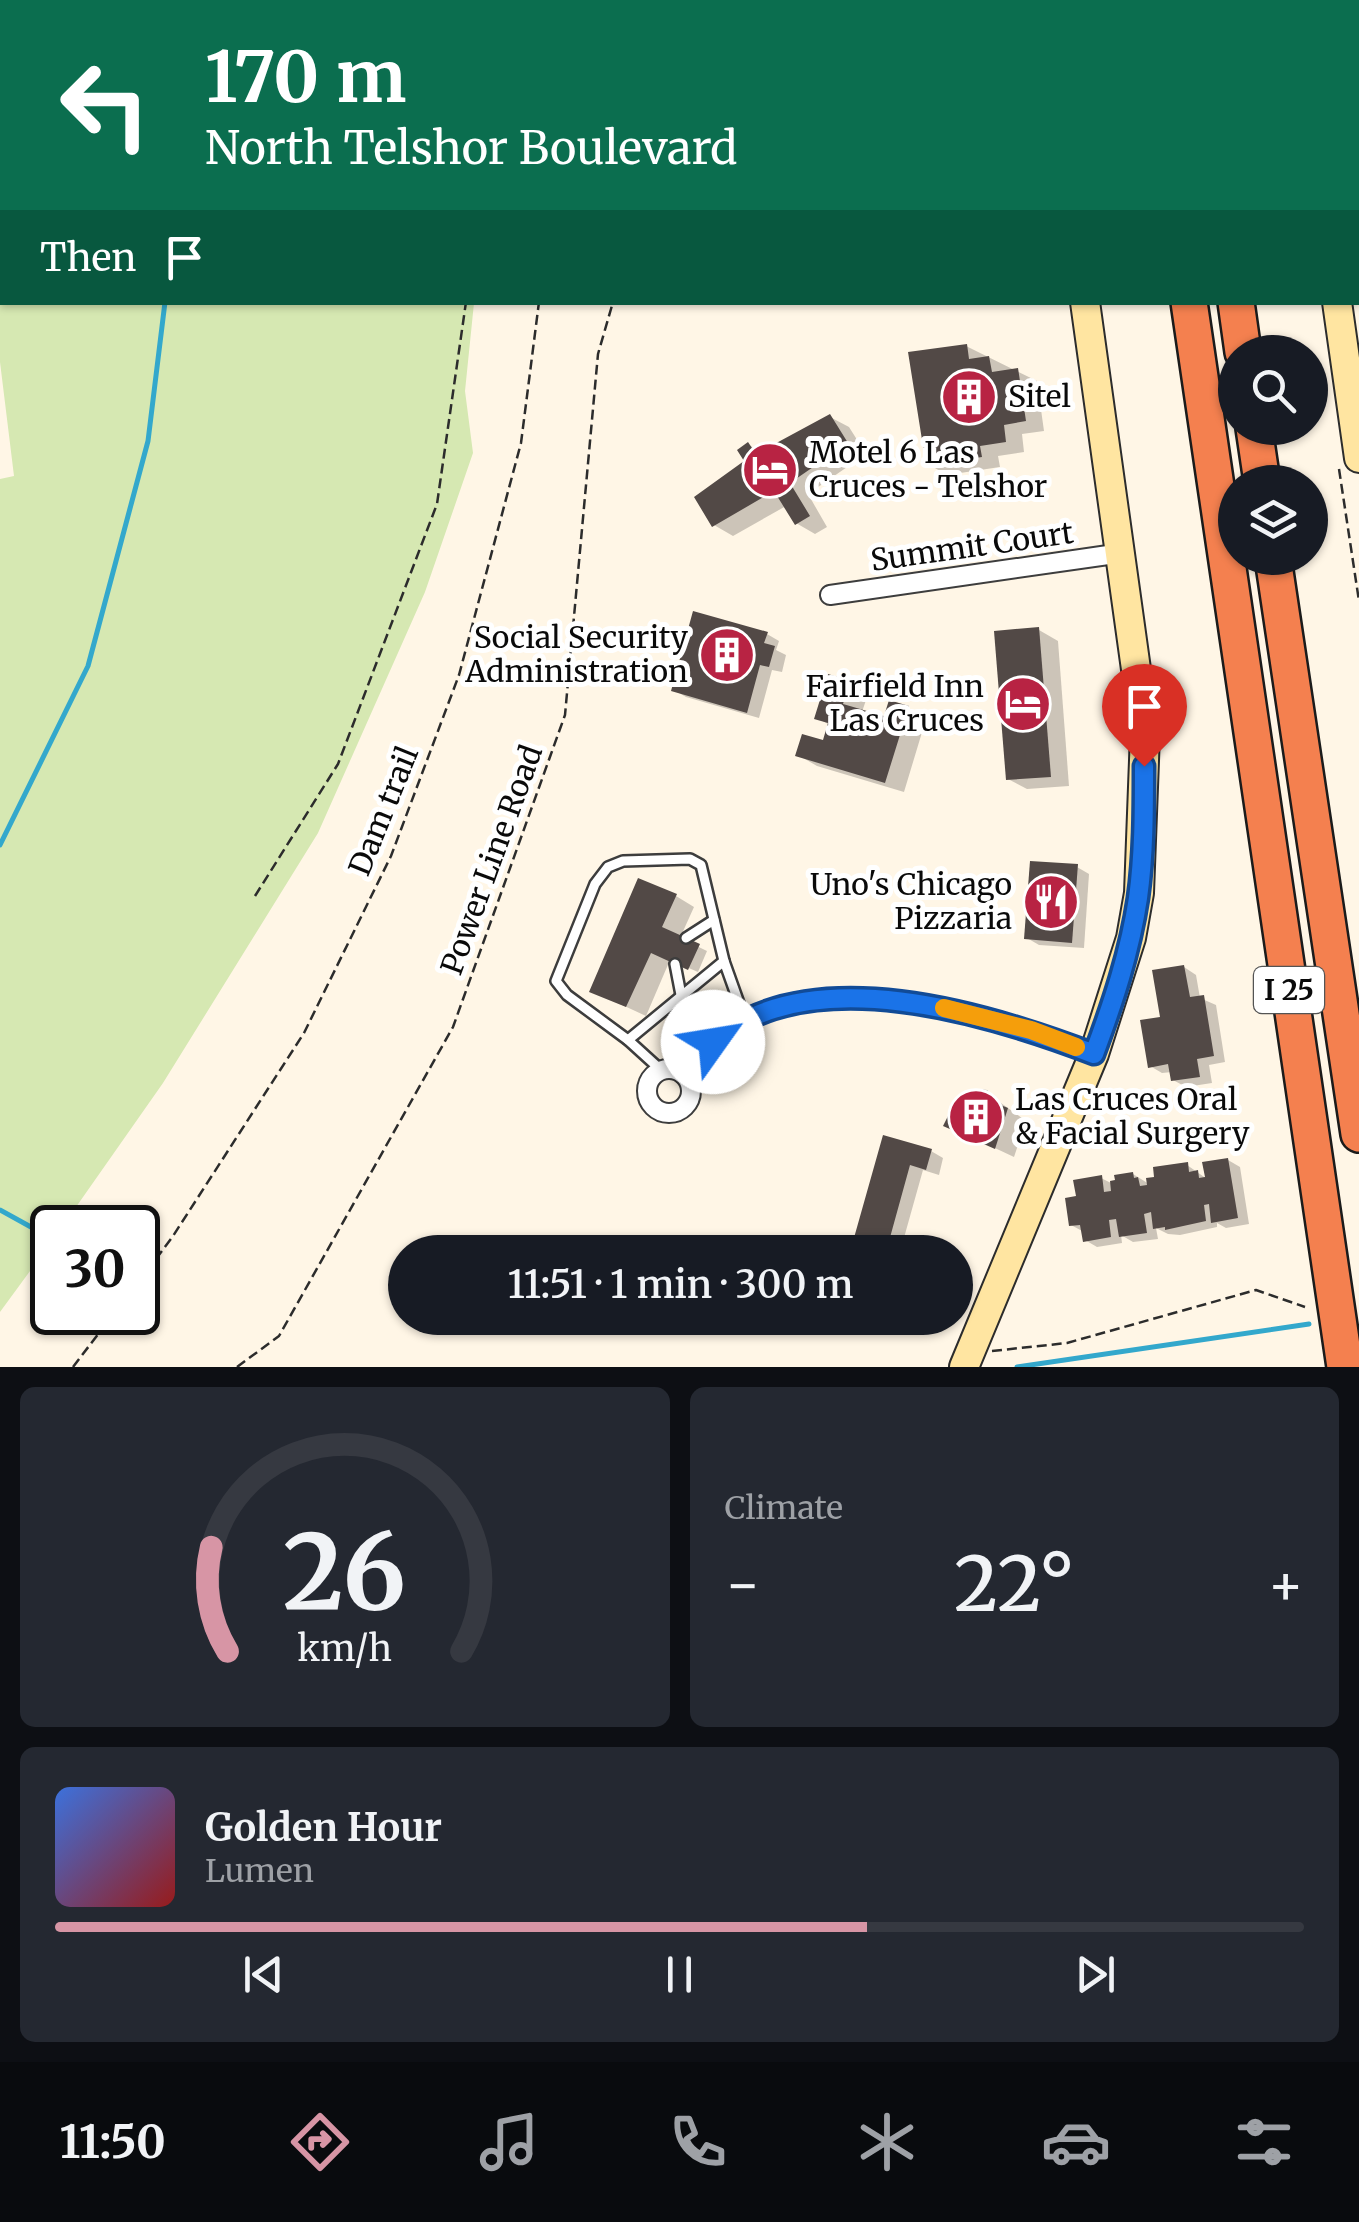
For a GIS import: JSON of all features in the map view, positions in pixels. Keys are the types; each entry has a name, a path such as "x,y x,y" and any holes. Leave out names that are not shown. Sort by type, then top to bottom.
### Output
{"highway":[{"name":"I 25","path":"1189,305 1344,1367"},
{"path":"1236,305 1241,335"},
{"name":"I 25","path":"1277,575 1359,1134"}],"main road":[{"path":"967,1359 1094,1054 1131,938 1142,854 1144,734 1085,305"},
{"path":"1336,305 1359,458"}],"street":[{"name":"Summit Court","path":"830,595 1122,553"},
{"path":"683,1074 718,1037 745,1020 769,1010 825,1000 870,999 976,1014 1094,1054"},
{"path":"661,1070 683,1074 691,1088 688,1103 676,1112 662,1113 650,1104 646,1090 661,1070"}],"lane":[{"path":"661,1070 567,995 556,980 601,874 623,861 696,860 701,864 724,961 745,1020"},
{"path":"686,938 714,920"},
{"path":"628,1040 724,961"},
{"path":"675,964 680,995"}],"path":[{"path":"254,896 338,764 437,504 466,305"},
{"name":"Dam trail","path":"160,1253 304,1033 391,856 458,675 521,443 539,305"},
{"name":"Power Line Road","path":"236,1367 278,1336 453,1027 565,715 598,354 612,305"},
{"path":"967,1359 1067,1343 1256,1290 1305,1307"},
{"path":"74,1367 98,1335"}],"green space":[{"path":"0,305 474,305 465,391 473,453 425,592 318,833 163,1083 77,1205 30,1205 30,1271 0,1312 0,479 14,476 0,362"}],"building":[{"name":"Sitel","path":"967,344 969,359 989,356 992,372 1018,368 1026,421 1004,425 1006,442 980,446 982,457 926,465 908,352"},
{"name":"Motel 6 Las Cruces - Telshor","path":"830,414 848,443 790,483 810,516 795,525 774,491 712,527 694,497 744,461 737,450 748,442 756,454"},
{"name":"Social Security Administration","path":"693,611 768,632 764,643 775,646 769,667 760,665 747,713 671,691"},
{"name":"Fairfield Inn Las Cruces","path":"1039,627 1051,777 1006,780 994,631"},
{"path":"828,674 850,681 843,704 884,716 889,700 909,706 885,783 795,756 802,734 823,740 828,723 814,719"},
{"name":"Uno's Chicago Pizzaria","path":"1030,861 1078,864 1072,943 1024,939"},
{"path":"638,878 677,894 662,927 700,944 688,970 651,953 626,1007 589,992"},
{"path":"1184,965 1190,997 1204,995 1214,1056 1197,1059 1200,1077 1171,1081 1168,1064 1148,1068 1140,1020 1160,1017 1152,970"},
{"name":"Las Cruces Oral & Facial Surgery","path":"974,1089 987,1090 998,1104 1008,1108 995,1149 943,1126 956,1100"},
{"path":"883,1135 932,1149 926,1170 910,1165 891,1235 855,1235"},
{"path":"1228,1158 1238,1218 1211,1223 1209,1204 1204,1205 1206,1221 1165,1230 1153,1229 1151,1212 1144,1214 1147,1233 1119,1237 1116,1219 1109,1220 1111,1237 1083,1242 1080,1225 1069,1226 1065,1198 1076,1196 1073,1180 1102,1175 1104,1192 1111,1191 1114,1175 1133,1172 1140,1186 1147,1185 1146,1178 1154,1177 1153,1167 1188,1162 1189,1172 1198,1170 1199,1178 1205,1177 1202,1162"}],"waterway":[{"path":"0,845 88,666 148,441 165,305"},
{"path":"0,1210 30,1226"},
{"path":"1017,1367 1309,1324"}],"slow traffic":[{"path":"944,1008 1031,1030 1076,1047"}],"place":[{"name":"Sitel","path":"969,397"},
{"name":"Motel 6 Las Cruces - Telshor","path":"770,470"},
{"name":"Social Security Administration","path":"727,655"},
{"name":"Fairfield Inn Las Cruces","path":"1023,704"},
{"name":"Uno's Chicago Pizzaria","path":"1051,902"},
{"name":"Las Cruces Oral & Facial Surgery","path":"976,1117"}],"route":[{"path":"713,1042 730,1027 769,1010 825,1000 870,999 976,1014 1094,1054 1131,938 1139,894 1144,766"}]}
